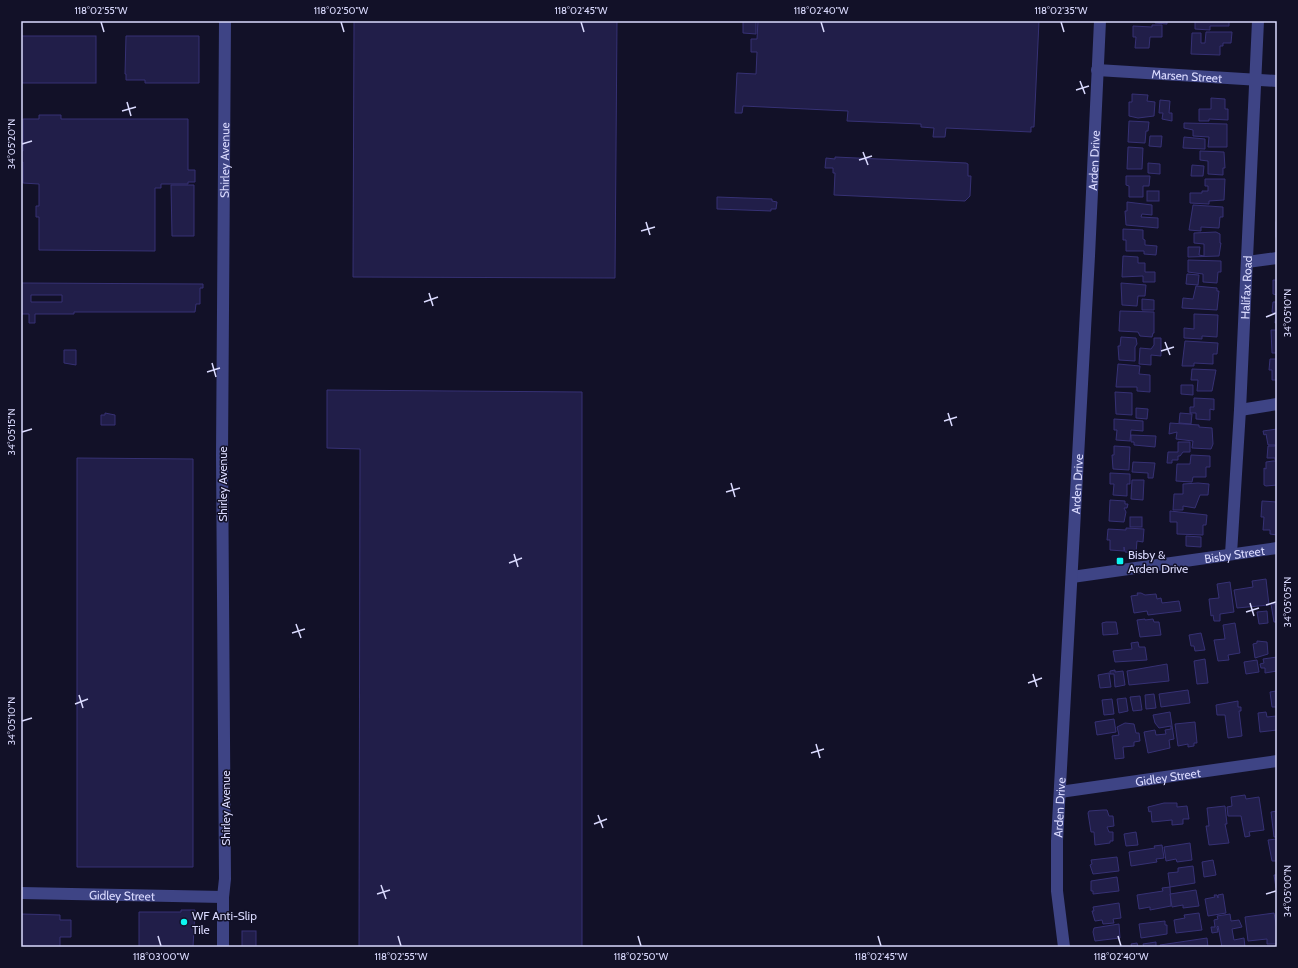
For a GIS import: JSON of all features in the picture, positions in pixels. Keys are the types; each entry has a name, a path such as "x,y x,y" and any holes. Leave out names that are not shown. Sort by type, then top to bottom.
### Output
{"street":[{"name":"Shirley Avenue","path":"223,947 223,897 225,879 222,455 225,21"},
{"name":"Arden Drive","path":"1064,947 1057,891 1057,841 1089,256 1100,21"},
{"name":"Halifax Road","path":"1231,554 1240,410 1258,21"},
{"name":"Marsen Street","path":"1097,70 1255,81 1277,81"},
{"path":"1247,262 1277,258"},
{"path":"1240,410 1277,404"},
{"name":"Bisby Street","path":"1072,577 1277,548"},
{"name":"Gidley Street","path":"1060,792 1277,761"},
{"name":"Gidley Street","path":"21,893 223,897"}],"building":[{"path":"354,21 617,21 615,278 353,277"},
{"path":"743,21 756,21 756,34 743,33"},
{"path":"758,21 1039,21 1034,127 1031,127 1031,132 946,128 945,137 933,137 934,128 921,127 921,124 847,121 848,111 743,106 742,113 735,113 737,73 756,74 757,52 751,52 751,39 757,39"},
{"path":"1155,21 1167,21 1167,24 1155,23"},
{"path":"1195,21 1229,21 1229,26 1210,26 1210,30 1195,29"},
{"path":"1152,25 1162,25 1162,37 1150,37 1149,48 1135,48 1136,37 1133,37 1133,26 1152,27"},
{"path":"1206,32 1232,32 1231,43 1223,43 1223,46 1220,46 1220,55 1191,54 1192,33 1201,33 1201,43 1205,43"},
{"path":"21,36 96,36 96,83 21,83"},
{"path":"126,36 199,36 199,83 145,83 145,80 126,80"},
{"path":"1132,94 1148,95 1147,101 1155,102 1154,116 1138,118 1129,116 1129,102 1132,102"},
{"path":"1211,98 1225,99 1225,109 1228,109 1228,120 1209,119 1209,121 1199,121 1199,109 1211,109"},
{"path":"1160,100 1170,101 1169,113 1172,113 1172,121 1162,119 1163,113 1159,113"},
{"path":"39,115 61,115 61,119 188,119 188,170 195,170 195,182 188,182 188,184 161,184 161,188 155,188 155,251 39,250 39,217 36,217 36,206 39,206 39,184 23,183 23,162 21,162 21,151 23,151 23,119 39,119"},
{"path":"1129,121 1149,122 1148,131 1146,131 1145,143 1128,142"},
{"path":"1184,123 1227,124 1227,147 1208,147 1209,137 1193,136 1193,130 1184,128"},
{"path":"1150,136 1162,136 1161,147 1149,146"},
{"path":"1184,137 1205,139 1205,149 1183,148"},
{"path":"1128,147 1143,148 1142,169 1127,169"},
{"path":"1200,151 1224,152 1225,168 1223,168 1223,175 1208,174 1208,161 1200,160"},
{"path":"835,157 966,163 968,164 968,176 971,176 970,196 965,201 834,195 835,173 833,173 833,168 825,168 826,158 835,159"},
{"path":"1148,163 1160,164 1160,174 1148,173"},
{"path":"1192,165 1204,166 1203,176 1191,176"},
{"path":"1126,176 1150,176 1149,186 1143,186 1143,197 1129,197 1129,186 1126,185"},
{"path":"1205,179 1225,179 1224,200 1209,201 1209,204 1190,203 1190,193 1202,193 1202,191 1208,191 1208,186 1205,186"},
{"path":"171,185 194,185 194,236 172,236"},
{"path":"1147,191 1159,191 1159,201 1147,201"},
{"path":"717,197 772,199 772,201 777,202 776,209 771,209 771,211 717,209"},
{"path":"1127,202 1152,205 1152,215 1142,214 1141,217 1158,218 1158,228 1126,225 1125,211 1127,211"},
{"path":"1193,205 1223,207 1223,217 1220,217 1219,228 1201,227 1201,231 1189,230"},
{"path":"1277,222 1277,237 1276,237"},
{"path":"1123,229 1143,230 1145,245 1157,246 1156,255 1144,254 1144,251 1126,251 1126,240 1123,240"},
{"path":"1216,232 1220,234 1221,243 1219,256 1188,257 1188,247 1200,247 1199,255 1204,256 1204,244 1194,243 1194,233"},
{"path":"1123,256 1138,257 1138,263 1145,263 1145,272 1155,272 1155,282 1143,282 1143,276 1122,277"},
{"path":"1188,260 1221,261 1221,272 1218,272 1217,283 1203,282 1203,274 1188,272"},
{"path":"1187,274 1199,275 1198,285 1186,284"},
{"path":"1273,280 1277,280 1277,295 1273,294"},
{"path":"21,283 203,284 203,288 200,288 200,304 196,304 195,312 74,312 74,314 35,314 35,323 29,323 29,314 21,314","holes":["31,295 62,295 62,302 31,302"]},
{"path":"1121,283 1146,285 1145,296 1138,296 1137,306 1122,305"},
{"path":"1196,286 1217,288 1217,291 1219,291 1217,310 1182,308 1183,298 1193,299"},
{"path":"1142,299 1154,300 1154,310 1142,310"},
{"path":"1273,302 1277,302 1277,323 1275,323 1276,313 1272,312"},
{"path":"1120,311 1154,312 1154,333 1152,337 1140,336 1138,332 1119,331"},
{"path":"1194,314 1218,315 1217,337 1202,336 1202,339 1184,338 1184,328 1194,329"},
{"path":"1271,330 1277,330 1277,353 1272,353"},
{"path":"1121,337 1136,338 1137,344 1135,347 1135,361 1119,360 1118,346 1120,346"},
{"path":"1154,338 1161,338 1161,356 1151,355 1151,365 1139,364 1140,348 1151,349 1154,345"},
{"path":"1185,341 1218,343 1217,354 1213,354 1213,364 1194,363 1194,366 1182,366"},
{"path":"64,350 76,350 76,365 64,363"},
{"path":"1270,359 1277,359 1277,380 1272,380 1272,370 1269,370"},
{"path":"1118,364 1140,366 1139,374 1150,375 1150,392 1137,391 1137,387 1116,387"},
{"path":"1192,369 1216,370 1212,391 1197,391 1198,380 1191,380"},
{"path":"1181,385 1193,385 1193,395 1181,394"},
{"path":"327,390 582,392 582,947 359,947 360,449 327,448"},
{"path":"1115,392 1132,393 1132,415 1116,414"},
{"path":"1194,398 1214,399 1214,410 1210,409 1210,420 1196,419 1196,413 1190,413 1190,407 1194,407"},
{"path":"1136,408 1148,409 1147,419 1136,418"},
{"path":"105,413 115,415 115,425 101,425 101,415 105,415"},
{"path":"1180,413 1192,414 1191,424 1179,423"},
{"path":"1114,419 1143,421 1143,431 1131,430 1130,441 1116,440 1117,430 1114,430"},
{"path":"1170,423 1199,425 1199,427 1212,428 1213,444 1211,449 1192,448 1193,441 1176,439 1177,432 1169,434"},
{"path":"1277,429 1277,460 1275,460 1275,458 1267,458 1268,446 1275,445 1268,445 1266,434 1264,435 1263,431"},
{"path":"1131,435 1156,436 1155,447 1134,445 1134,442 1131,442"},
{"path":"1178,442 1190,442 1190,452 1183,452 1180,456 1178,456 1178,460 1172,460 1172,463 1167,463 1168,452 1178,452"},
{"path":"1114,446 1130,447 1129,470 1113,469 1112,455 1114,455"},
{"path":"1191,455 1210,456 1210,467 1206,467 1206,477 1193,477 1192,482 1176,481 1177,464 1190,464"},
{"path":"77,458 193,459 193,867 77,867"},
{"path":"1277,461 1277,485 1266,486 1264,485 1264,468 1266,469 1266,462"},
{"path":"1133,462 1155,463 1153,478 1148,478 1148,473 1132,472"},
{"path":"1110,473 1130,474 1130,484 1127,484 1127,496 1113,495 1114,484 1110,484"},
{"path":"1132,480 1144,480 1143,500 1131,499"},
{"path":"1183,484 1209,484 1208,495 1200,495 1195,508 1183,506 1183,510 1173,510 1174,494 1183,494"},
{"path":"1110,500 1125,501 1125,504 1128,504 1127,508 1124,508 1126,512 1124,522 1109,521"},
{"path":"1262,501 1277,502 1277,535 1270,534 1270,530 1263,530 1264,517 1261,517"},
{"path":"1170,511 1207,515 1206,525 1203,525 1203,535 1177,534 1177,522 1170,522"},
{"path":"1130,517 1142,517 1142,527 1130,527"},
{"path":"1126,528 1144,529 1143,542 1137,541 1136,553 1125,552 1124,547 1124,551 1110,550 1110,540 1107,540 1108,529 1126,530"},
{"path":"1186,536 1201,537 1201,547 1186,546"},
{"path":"1266,579 1269,605 1237,608 1234,590 1253,587 1252,581"},
{"path":"1230,582 1234,612 1220,614 1220,621 1214,621 1213,615 1211,616 1209,599 1219,598 1217,584"},
{"path":"1137,593 1145,595 1156,594 1157,599 1161,598 1162,603 1179,601 1181,611 1148,615 1147,611 1134,613 1131,596 1138,595"},
{"path":"1271,604 1277,604 1277,622 1274,622"},
{"path":"1267,611 1268,623 1259,624 1257,612"},
{"path":"1153,619 1154,622 1159,622 1161,635 1140,637 1137,620"},
{"path":"1116,622 1118,634 1103,635 1102,623"},
{"path":"1235,623 1240,653 1228,655 1229,660 1218,661 1214,640 1225,639 1223,625"},
{"path":"1201,633 1205,650 1195,651 1194,646 1191,646 1189,635"},
{"path":"1257,641 1267,642 1268,654 1255,658 1253,644 1257,643"},
{"path":"1138,642 1139,647 1145,647 1147,660 1115,662 1113,651 1132,649 1131,643"},
{"path":"1277,657 1277,671 1265,673 1265,668 1261,668 1260,664 1264,663 1263,659"},
{"path":"1205,659 1208,683 1197,684 1194,661"},
{"path":"1257,660 1259,672 1246,674 1244,662"},
{"path":"1167,664 1169,681 1129,685 1127,671"},
{"path":"1115,670 1115,672 1123,671 1125,685 1115,687 1114,674 1110,674 1110,671"},
{"path":"1109,673 1111,687 1100,688 1098,675"},
{"path":"1188,690 1190,703 1161,707 1159,694"},
{"path":"1276,691 1277,707 1272,707 1270,692"},
{"path":"1154,694 1156,708 1146,709 1145,695"},
{"path":"1140,696 1142,710 1133,711 1130,697"},
{"path":"1126,698 1128,711 1119,713 1117,699"},
{"path":"1112,699 1114,714 1104,715 1102,700"},
{"path":"1238,701 1238,707 1241,707 1241,711 1239,711 1242,736 1228,738 1225,715 1217,715 1216,705"},
{"path":"1170,712 1174,739 1169,740 1170,748 1148,753 1144,732 1155,730 1156,735 1166,734 1165,730 1171,729 1171,726 1159,728 1155,723 1153,715"},
{"path":"1266,712 1267,717 1276,716 1277,730 1260,732 1258,713"},
{"path":"1114,719 1116,732 1097,735 1095,722"},
{"path":"1195,722 1197,743 1194,743 1194,746 1188,747 1188,744 1178,746 1175,724"},
{"path":"1125,723 1134,724 1136,733 1139,733 1140,741 1134,742 1134,746 1123,747 1124,758 1115,759 1112,736 1119,735 1117,727"},
{"path":"1245,795 1246,799 1259,797 1264,830 1249,832 1250,836 1245,837 1241,816 1228,816 1227,807 1232,806 1231,797"},
{"path":"1164,803 1177,803 1177,807 1187,806 1189,819 1183,819 1183,824 1172,825 1172,820 1152,822 1151,811 1149,812 1148,807"},
{"path":"1225,806 1227,824 1225,824 1229,843 1209,845 1206,826 1209,826 1207,808"},
{"path":"1107,810 1109,816 1113,816 1114,826 1107,827 1109,832 1113,832 1113,841 1110,841 1110,843 1095,845 1094,832 1091,832 1088,813 1089,811"},
{"path":"1277,811 1277,837 1274,837 1271,812"},
{"path":"1136,832 1138,845 1126,846 1124,834"},
{"path":"1277,839 1277,861 1272,861 1268,840"},
{"path":"1190,843 1192,860 1177,862 1176,859 1166,861 1164,847"},
{"path":"1162,845 1164,858 1156,859 1157,862 1131,866 1129,852 1155,848 1154,846"},
{"path":"1117,857 1119,871 1093,874 1090,865 1092,864 1091,860"},
{"path":"1213,860 1216,875 1204,877 1202,862"},
{"path":"1193,866 1195,883 1170,887 1168,873 1178,872 1178,868"},
{"path":"1274,875 1277,875 1277,888 1276,888"},
{"path":"1117,877 1119,891 1093,894 1093,891 1091,891 1091,881"},
{"path":"1170,887 1171,906 1150,910 1150,907 1139,909 1137,895 1163,891 1162,888"},
{"path":"1196,890 1199,906 1183,908 1183,905 1172,907 1170,894"},
{"path":"1223,894 1226,913 1208,916 1205,899 1215,897 1214,895 1217,895 1218,898 1218,895"},
{"path":"1119,903 1121,918 1113,919 1114,923 1103,924 1102,920 1095,921 1092,911 1094,911 1093,907"},
{"path":"181,910 195,910 193,947 139,947 139,912 181,912"},
{"path":"1199,913 1202,930 1176,933 1174,920 1185,918 1184,915"},
{"path":"1274,913 1277,929 1277,944 1267,944 1267,939 1248,941 1245,917"},
{"path":"21,914 60,915 60,920 71,920 71,937 60,937 60,947 21,947"},
{"path":"1230,914 1231,921 1239,920 1242,927 1232,929 1234,940 1244,938 1245,947 1222,947 1218,926 1218,932 1212,933 1211,927 1215,927 1214,920 1218,919 1217,916"},
{"path":"1165,921 1165,925 1167,925 1167,934 1141,938 1139,924"},
{"path":"1119,924 1120,938 1095,941 1093,932 1094,928"},
{"path":"242,931 256,931 256,947 242,947"},
{"path":"1207,938 1208,947 1160,947 1160,945"},
{"path":"1156,942 1156,947 1144,947 1143,944"},
{"path":"1137,943 1138,947 1132,947 1131,944"}],"place":[{"name":"Bisby & Arden Drive","path":"1120,561"},
{"name":"WF Anti-Slip Tile","path":"184,922"}]}
